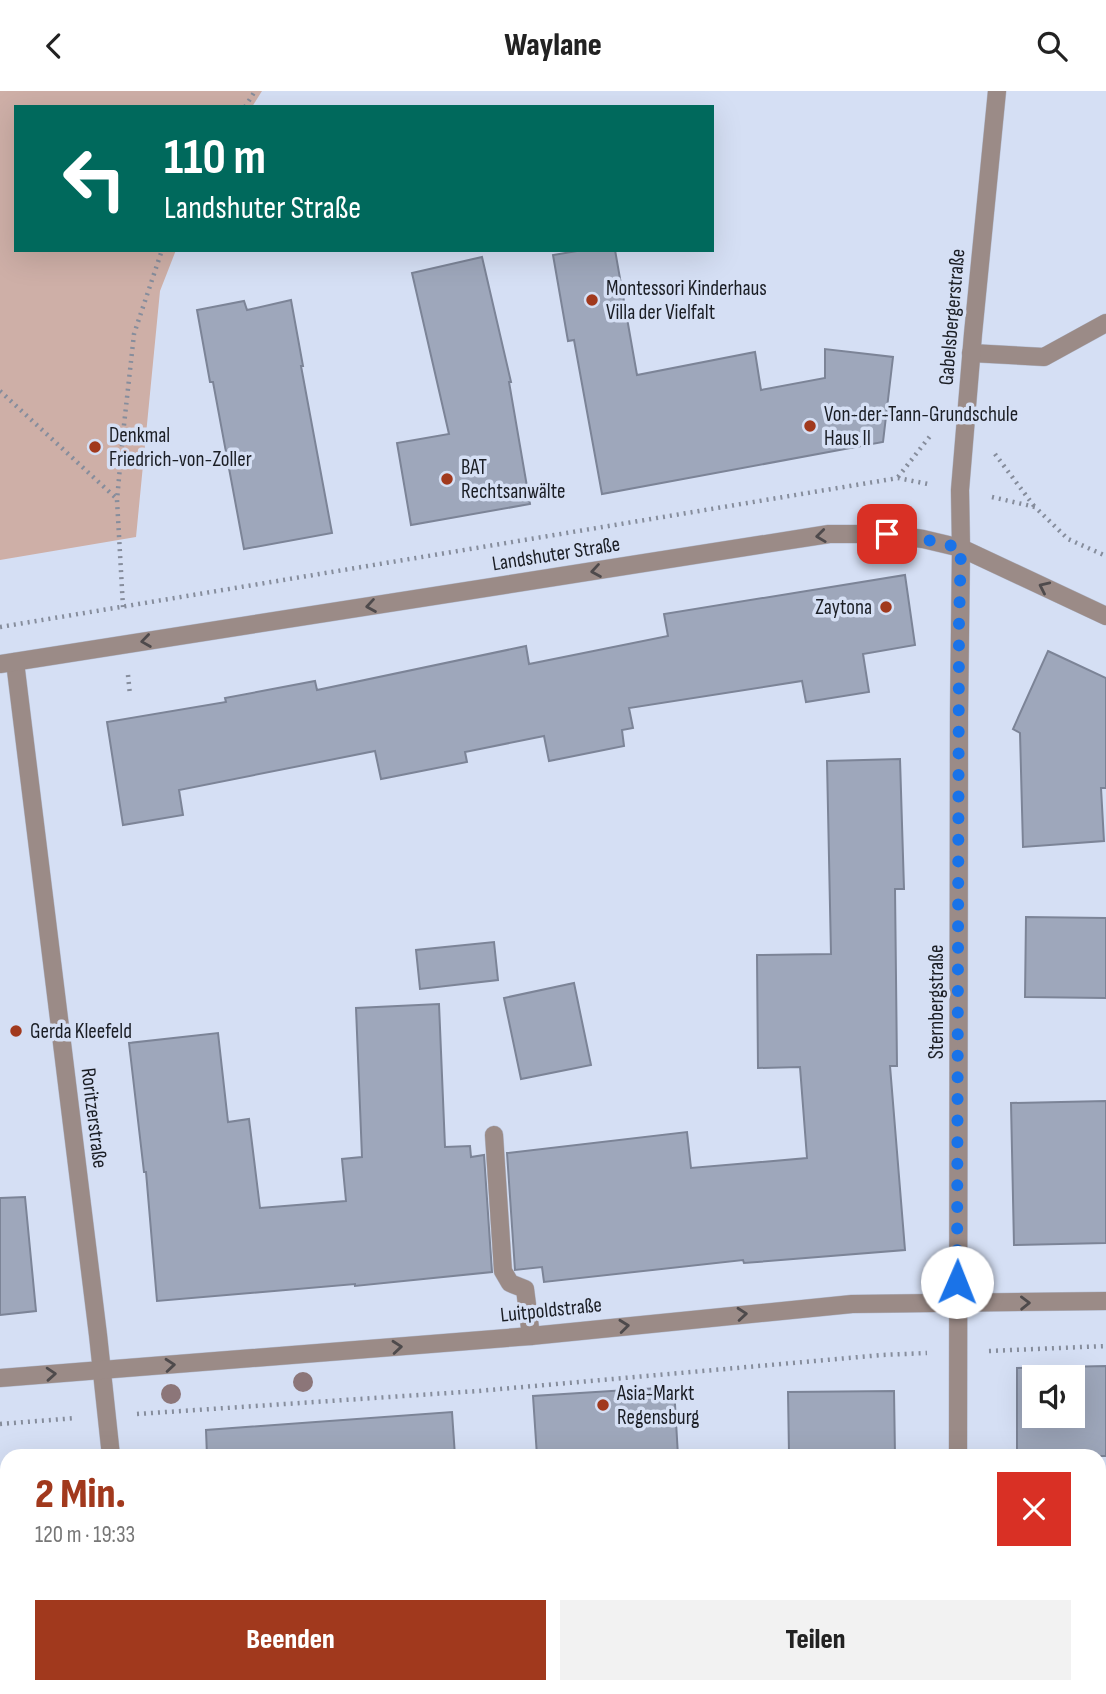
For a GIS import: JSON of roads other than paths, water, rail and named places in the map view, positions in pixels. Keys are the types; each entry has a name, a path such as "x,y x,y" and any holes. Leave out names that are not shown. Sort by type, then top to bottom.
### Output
{"street":[{"name":"Gabelsbergerstraße","path":"961,548 960,490 997,91"},
{"path":"971,353 1044,357 1106,323"},
{"name":"Landshuter Straße","path":"7,663 829,534 887,534 961,548 1106,616"},
{"name":"Sternbergstraße","path":"958,1449 961,548"},
{"name":"Roritzerstraße","path":"7,663 110,1449"},
{"path":"494,1135 503,1271 510,1283 525,1289 531,1336"},
{"name":"Luitpoldstraße","path":"0,1378 531,1336 852,1304 1106,1301"}],"place":[{"name":"Montessori Kinderhaus Villa der Vielfalt","path":"592,300"},
{"name":"Von-der-Tann-Grundschule Haus II","path":"810,426"},
{"name":"Denkmal Friedrich-von-Zoller","path":"95,447"},
{"name":"BAT Rechtsanwälte","path":"447,479"},
{"name":"Zaytona","path":"886,607"},
{"name":"Gerda Kleefeld","path":"16,1031"},
{"name":"Asia-Markt Regensburg","path":"603,1405"}]}
